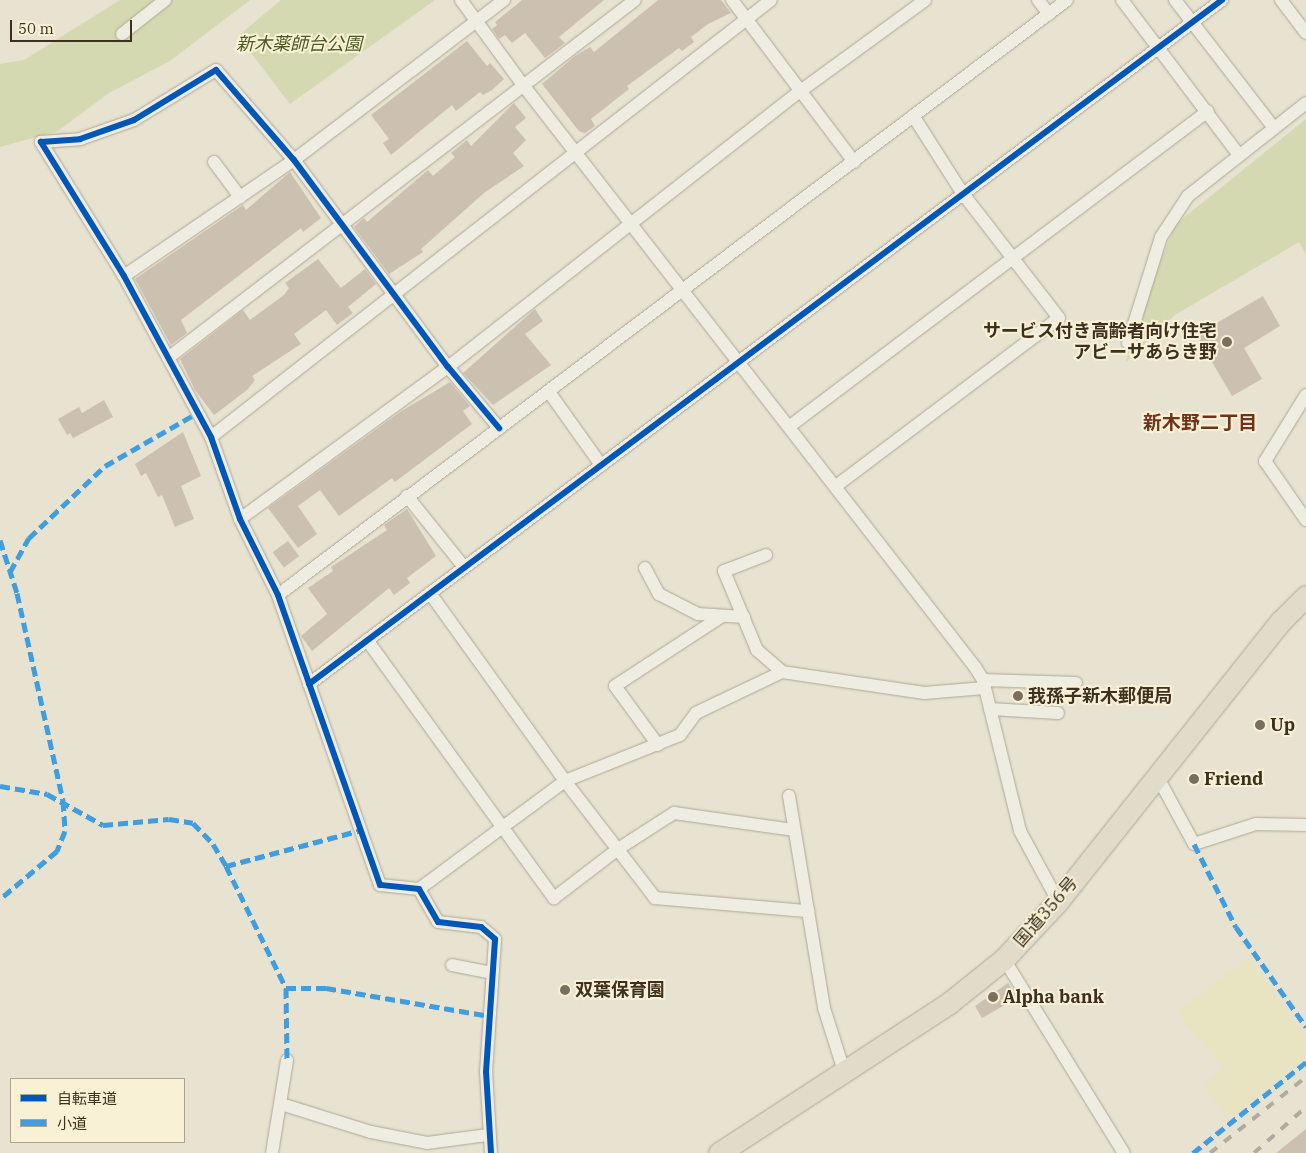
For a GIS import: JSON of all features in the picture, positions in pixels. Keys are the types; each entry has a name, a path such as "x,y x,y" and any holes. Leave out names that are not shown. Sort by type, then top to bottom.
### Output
{"highway":[{"name":"国道356号","path":"719,1153 949,1004 1004,959 1058,901 1281,621 1306,596"}],"street":[{"path":"122,34 165,0"},
{"path":"461,0 522,85 740,361 984,684 1020,831 1058,901"},
{"path":"124,276 294,160 504,0"},
{"path":"168,358 344,226 522,85 635,0"},
{"path":"732,0 799,92 854,162"},
{"path":"211,437 396,297 576,153 748,21 771,0"},
{"path":"240,519 448,367 629,222 799,92 926,0"},
{"path":"1038,0 1049,14"},
{"path":"278,595 1067,0"},
{"path":"1122,0 1160,46 1239,155"},
{"path":"1175,0 1274,128"},
{"path":"310,684 1222,0"},
{"path":"1282,0 1306,33"},
{"path":"499,428 448,367 294,160 216,70 134,120 80,139 41,142 124,276 211,437 240,519 278,595 380,885 419,890 565,781 680,735 696,713 782,672"},
{"path":"1128,343 1161,237 1188,196 1306,103"},
{"path":"790,426 1208,111"},
{"path":"836,486 1059,318 963,194 914,117"},
{"path":"214,162 240,197"},
{"path":"549,392 601,465"},
{"path":"1306,395 1265,461 1306,520"},
{"path":"407,496 464,567"},
{"path":"766,555 724,571 744,617 744,626 757,650 782,672 924,693 984,684 1076,683"},
{"path":"645,568 659,594 698,614 744,617"},
{"path":"430,593 565,781 618,848 654,898 808,911"},
{"path":"658,745 615,686 722,616"},
{"path":"367,640 554,898 618,848 674,813 793,830"},
{"path":"990,709 1058,713"},
{"path":"1157,776 1194,844 1256,824 1306,826"},
{"path":"789,796 793,830 824,1008 844,1071"},
{"path":"419,890 438,922 480,926 495,939 486,1072 488,1135 491,1153"},
{"path":"1004,959 1124,1153"},
{"path":"452,965 492,973"},
{"path":"272,1153 287,1060"},
{"path":"281,1104 371,1132 428,1143 488,1135"}],"shaded area":[{"path":"1249,958 1306,1038 1306,1057 1230,1118 1204,1087 1222,1067 1177,1012"}],"green space":[{"path":"120,0 250,0 170,61 109,93 58,131 0,147 0,64 24,60"},
{"name":"新木薬師台公園","path":"281,0 435,0 290,104 238,36"},
{"path":"1306,119 1306,254 1299,242 1175,315 1126,362 1138,312 1176,224"}],"building":[{"path":"522,0 604,0 559,37 565,43 545,58 525,33 512,43 505,35 499,39 492,29 497,25 495,22"},
{"path":"658,0 721,0 731,13 708,24 691,37 694,42 682,51 679,48 627,86 629,89 591,119 595,126 585,133 579,131 542,84 575,56 590,47 594,52"},
{"path":"467,41 487,66 490,63 504,79 483,95 480,92 456,111 452,105 391,155 383,143 389,139 371,115"},
{"path":"514,103 526,118 515,127 526,140 513,153 524,166 484,193 421,249 423,252 389,274 354,227 364,218 367,222 428,170 433,176 455,157 451,153 467,140 471,146"},
{"path":"290,172 321,218 303,232 301,228 181,320 187,333 171,345 135,279 243,205 246,210"},
{"path":"318,259 341,288 365,269 376,284 348,307 353,313 337,325 326,310 294,334 301,344 252,376 255,380 247,390 214,415 195,390 180,359 243,310 250,320 284,295 289,288 285,283"},
{"name":"サービス付き高齢者向け住宅 アビーサあらき野","path":"1263,296 1280,326 1244,348 1262,379 1232,396 1196,335"},
{"path":"535,309 543,321 525,334 551,365 493,405 463,373"},
{"path":"450,382 470,406 463,411 472,424 395,482 392,478 339,516 320,490 298,506 317,534 298,548 268,508 400,412"},
{"path":"104,400 113,417 73,438 70,433 67,435 58,419 79,407 82,413"},
{"path":"183,432 201,476 181,486 194,519 175,527 162,495 158,497 146,473 141,476 135,464"},
{"path":"407,509 436,556 407,578 410,583 394,595 389,588 312,651 301,636 327,614 308,588 333,571 331,567 387,530 384,525"},
{"path":"288,541 299,556 284,568 273,552"},
{"path":"1008,983 1017,998 982,1018 975,1006"},
{"path":"1306,1129 1306,1153 1276,1153"}],"railway":[{"path":"1210,1153 1306,1077"},
{"path":"1254,1153 1306,1107"}],"marked path":[{"path":"10,572 29,538 105,466 199,412"},
{"path":"0,540 17,593 63,801 65,831 57,851 0,899"},
{"path":"0,786 47,794 103,825 169,819 193,823 213,844 226,866 361,830"},
{"path":"1194,844 1236,927 1306,1027"},
{"path":"226,866 286,988 287,1060"},
{"path":"286,988 326,988 490,1016"},
{"path":"1193,1153 1306,1062"}],"cycle path":[{"path":"309,684 1222,0"},
{"path":"491,1153 486,1072 495,939 481,927 438,922 419,889 380,885 278,595 240,519 211,437 124,276 41,142 80,139 134,120 216,70 294,160 448,367 499,428"}],"place":[{"name":"サービス付き高齢者向け住宅 アビーサあらき野","path":"1227,342"},
{"name":"我孫子新木郵便局","path":"1018,696"},
{"name":"Up","path":"1260,725"},
{"name":"Friend","path":"1194,779"},
{"name":"双葉保育園","path":"565,990"},
{"name":"Alpha bank","path":"993,997"}],"district":[{"name":"新木野二丁目","path":"1200,423"}]}
